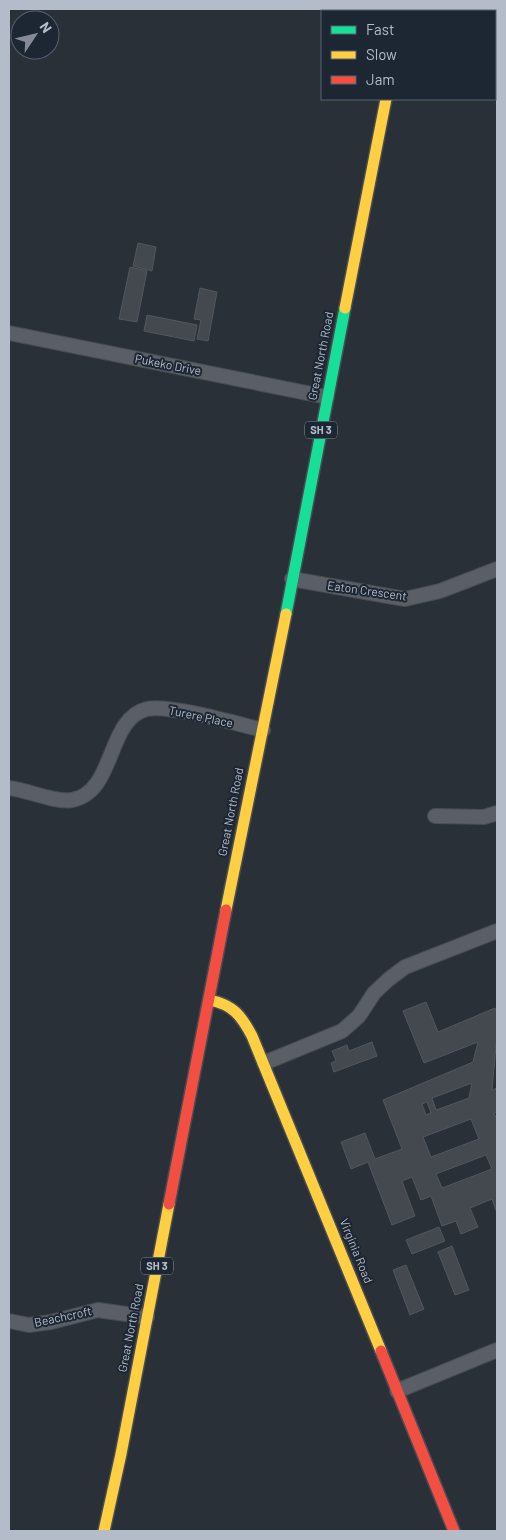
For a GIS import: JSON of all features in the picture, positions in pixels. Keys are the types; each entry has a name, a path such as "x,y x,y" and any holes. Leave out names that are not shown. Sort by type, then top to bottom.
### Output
{"main road":[{"name":"Great North Road","path":"104,1531 114,1492 210,1000 254,762 263,730 386,100"},
{"name":"Virginia Road","path":"210,1000 227,1005 235,1010 246,1026 264,1063 454,1531"}],"street":[{"name":"Pukeko Drive","path":"9,333 327,397"},
{"name":"Eaton Crescent","path":"292,580 405,599 440,591 497,569"},
{"name":"Turere Place","path":"9,788 64,800 81,797 89,792 101,777 124,727 133,715 146,709 160,708 180,711 263,730"},
{"path":"435,816 484,817 497,813"},
{"path":"264,1063 342,1031 358,1016 374,994 405,968 497,931"},
{"name":"Beachcroft","path":"9,1321 29,1325 51,1322 98,1310 147,1317"},
{"path":"397,1390 497,1350"}],"building":[{"path":"138,243 156,247 152,271 133,266"},
{"path":"130,267 147,271 137,322 119,319"},
{"path":"200,288 217,292 208,341 197,339 201,320 194,319"},
{"path":"147,315 197,325 194,341 144,331"},
{"path":"426,1002 438,1032 495,1008 497,1013 492,1090 497,1088 497,1112 494,1113 497,1120 497,1213 492,1199 470,1208 478,1227 461,1234 456,1221 442,1226 431,1196 421,1200 412,1177 402,1181 415,1216 392,1225 368,1162 351,1169 341,1142 365,1133 375,1159 402,1149 383,1100 473,1062 478,1042 424,1063 403,1011","holes":["472,1083 469,1098 436,1110 432,1098","427,1102 431,1113 426,1115 422,1104","471,1119 479,1139 431,1157 423,1137","486,1155 492,1169 442,1188 436,1174"]},
{"path":"372,1042 377,1056 334,1072 331,1063 336,1061 332,1051 347,1045 349,1051"},
{"path":"439,1227 445,1241 412,1254 406,1240"},
{"path":"452,1246 469,1290 455,1295 438,1252"},
{"path":"406,1265 424,1309 410,1315 393,1270"}],"traffic: fast":[{"path":"286,614 345,308"}],"traffic: slow":[{"path":"345,308 386,100"},
{"path":"226,910 286,614"},
{"path":"210,1000 225,1005 236,1012 252,1036 381,1351"},
{"path":"104,1531 121,1454 169,1204"}],"traffic: jam":[{"path":"169,1204 226,910"},
{"path":"381,1351 454,1531"}]}
